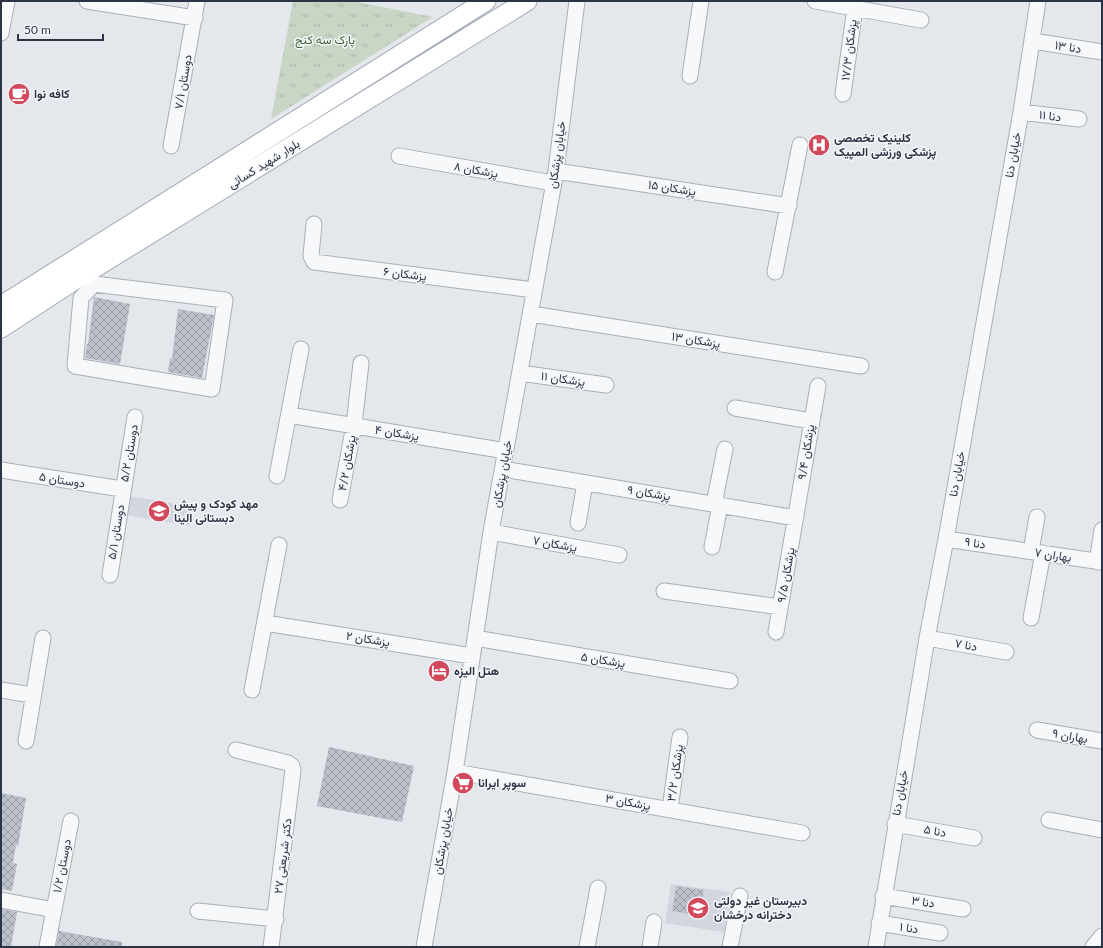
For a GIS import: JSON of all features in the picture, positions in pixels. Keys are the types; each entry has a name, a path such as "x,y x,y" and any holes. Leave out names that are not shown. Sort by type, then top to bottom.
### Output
{"main road":[{"name":"بلوار شهید کسائی","path":"1,306 486,1"},
{"name":"بلوار شهید کسائی","path":"1,328 70,283 527,1"},
{"path":"249,150 258,167"}],"street":[{"path":"1,33 7,1"},
{"path":"87,1 195,18"},
{"name":"۷/۱ دوستان","path":"171,146 197,1"},
{"name":"خیابان پزشکان","path":"424,947 455,772 491,532 531,314 554,177 577,1"},
{"path":"690,76 701,1"},
{"path":"815,1 855,4 921,20"},
{"name":"خیابان دنا","path":"876,947 895,824 1021,112 1038,1"},
{"name":"۱۷/۳ پزشکان","path":"843,94 855,4"},
{"name":"۱۳ دنا","path":"1033,41 1102,52"},
{"name":"۱۱ دنا","path":"1021,112 1079,119"},
{"path":"775,272 800,145"},
{"name":"۸ پزشکان","path":"399,156 554,177"},
{"name":"۱۵ پزشکان","path":"554,177 789,206"},
{"name":"۶ پزشکان","path":"314,224 311,256 314,262 534,290"},
{"path":"70,283 81,298 75,366 212,389 225,300 94,284 81,298"},
{"name":"۱۳ پزشکان","path":"531,314 861,366"},
{"path":"277,476 301,349"},
{"name":"۴/۲ پزشکان","path":"340,500 354,425 361,363"},
{"name":"۱۱ پزشکان","path":"520,373 606,385"},
{"name":"۹/۴ پزشکان","path":"796,518 818,386"},
{"path":"735,408 811,421"},
{"name":"۴ پزشکان","path":"289,415 506,451"},
{"name":"۵/۲ دوستان","path":"122,489 135,417"},
{"path":"712,547 725,449"},
{"name":"۹ پزشکان","path":"503,469 796,518"},
{"name":"۵ دوستان","path":"1,470 122,489"},
{"path":"578,523 585,483"},
{"name":"۵/۱ دوستان","path":"110,575 122,489"},
{"path":"1031,618 1037,552 1037,517"},
{"name":"۹/۵ پزشکان","path":"776,632 796,518"},
{"path":"1100,562 1102,530"},
{"name":"۷ پزشکان","path":"491,532 619,555"},
{"name":"۹ دنا","path":"946,538 1004,548"},
{"path":"252,690 279,545"},
{"name":"۷ بهاران","path":"1004,548 1100,562"},
{"path":"664,591 780,608"},
{"name":"۲ پزشکان","path":"265,623 472,656"},
{"path":"26,742 32,694 43,638"},
{"name":"۵ پزشکان","path":"476,638 730,681"},
{"name":"۷ دنا","path":"927,638 1006,652"},
{"path":"1,690 32,694"},
{"name":"۹ بهاران","path":"1037,730 1102,741"},
{"name":"۳/۲ پزشکان","path":"670,809 680,737"},
{"name":"۲۷ دکتر شریعتی","path":"236,750 292,766 293,770 276,919 271,947"},
{"name":"۳ پزشکان","path":"455,772 802,833"},
{"path":"1049,820 1102,830"},
{"name":"۱/۲ دوستان","path":"47,947 71,821"},
{"name":"۵ دنا","path":"895,824 974,838"},
{"path":"587,947 598,888"},
{"path":"730,947 740,896"},
{"name":"۳ دنا","path":"883,896 963,909"},
{"path":"1,900 54,910"},
{"path":"198,911 276,919"},
{"path":"650,947 654,922"},
{"name":"۱ دنا","path":"879,923 940,933"},
{"path":"1093,947 1102,936"}],"shaded area":[{"name":"مهد کودک و پیش دبستانی الینا","path":"127,496 193,506 190,526 125,515"},
{"name":"دبیرستان غیر دولتی دخترانه درخشان","path":"671,884 730,892 724,932 665,923"}],"green space":[{"name":"پارک سه کنج","path":"293,1 352,1 433,17 271,119"}],"building":[{"path":"94,297 130,304 120,364 85,358"},
{"path":"178,309 214,315 202,378 168,372 170,358 172,359"},
{"path":"329,747 414,766 402,822 317,806"},
{"path":"1,793 26,798 18,846 16,845 13,863 17,864 12,891 1,889"},
{"path":"676,886 704,890 700,916 672,911"},
{"path":"1,909 17,912 11,947 1,947"},
{"path":"59,931 122,942 122,947 56,947"}],"place":[{"name":"کافه نوا","path":"19,94"},
{"name":"کلینیک تخصصی پزشکی ورزشی المپیک","path":"819,145"},
{"name":"مهد کودک و پیش دبستانی الینا","path":"159,511"},
{"name":"هتل الیزه","path":"439,671"},
{"name":"سوپر ایرانا","path":"463,783"},
{"name":"دبیرستان غیر دولتی دخترانه درخشان","path":"698,908"}]}
